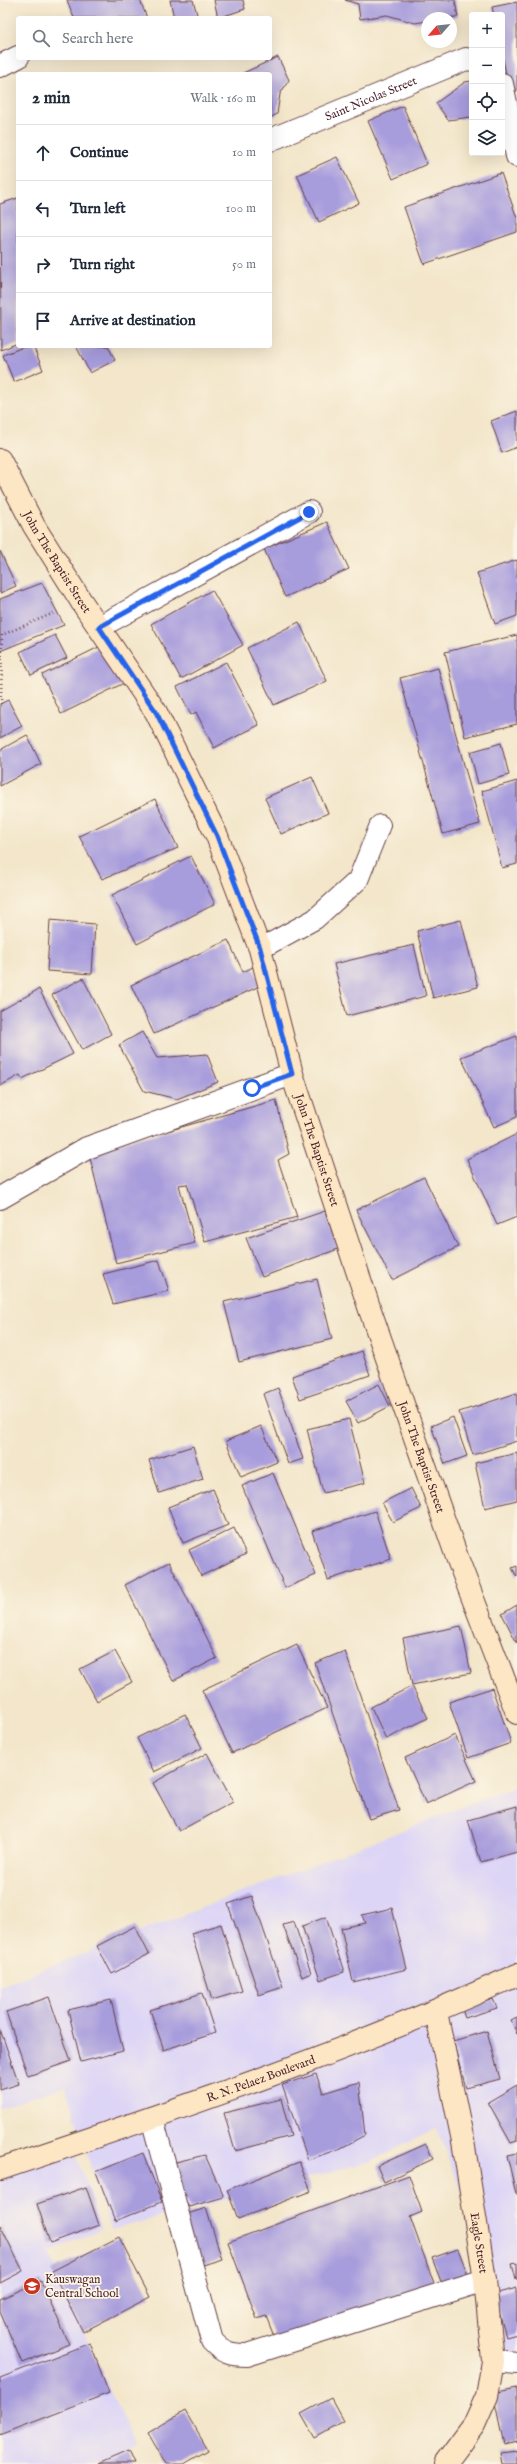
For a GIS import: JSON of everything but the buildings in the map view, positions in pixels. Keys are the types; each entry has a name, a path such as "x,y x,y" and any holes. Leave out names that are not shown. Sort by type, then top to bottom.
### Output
{"street":[{"path":"0,66 16,58"},
{"name":"Saint Nicolas Street","path":"272,139 466,59 469,60"},
{"path":"505,98 517,156"},
{"name":"John The Baptist Street","path":"0,460 34,526 81,602 156,712 217,836 260,948 292,1074 408,1421 517,1713"},
{"path":"99,627 309,512"},
{"path":"0,1198 88,1148 292,1074"},
{"name":"R. N. Pelaez Boulevard","path":"0,2169 152,2118 436,2012 517,1975"},
{"name":"Eagle Street","path":"436,2012 463,2141 485,2280 493,2361 487,2396 474,2425 445,2464"},
{"path":"152,2118 212,2341 221,2351 232,2355 247,2355 485,2280"},
{"path":"493,2361 517,2363"}],"lane":[{"path":"260,948 315,919 358,880 380,825"}],"path":[{"path":"2,704 2,635 81,602"}],"shaded area":[{"path":"517,1786 517,2357 498,2356 487,2253 436,2128 371,2161 111,2230 65,2086 0,2108 0,1986"},
{"name":"Kauswagan Central School","path":"73,2145 102,2228 50,2252 78,2320 136,2447 98,2464 0,2464 0,2174"}],"place":[{"name":"Kauswagan Central School","path":"32,2286"}],"route":[{"path":"252,1088 292,1074 260,948 217,836 156,712 99,627 309,512"}]}
